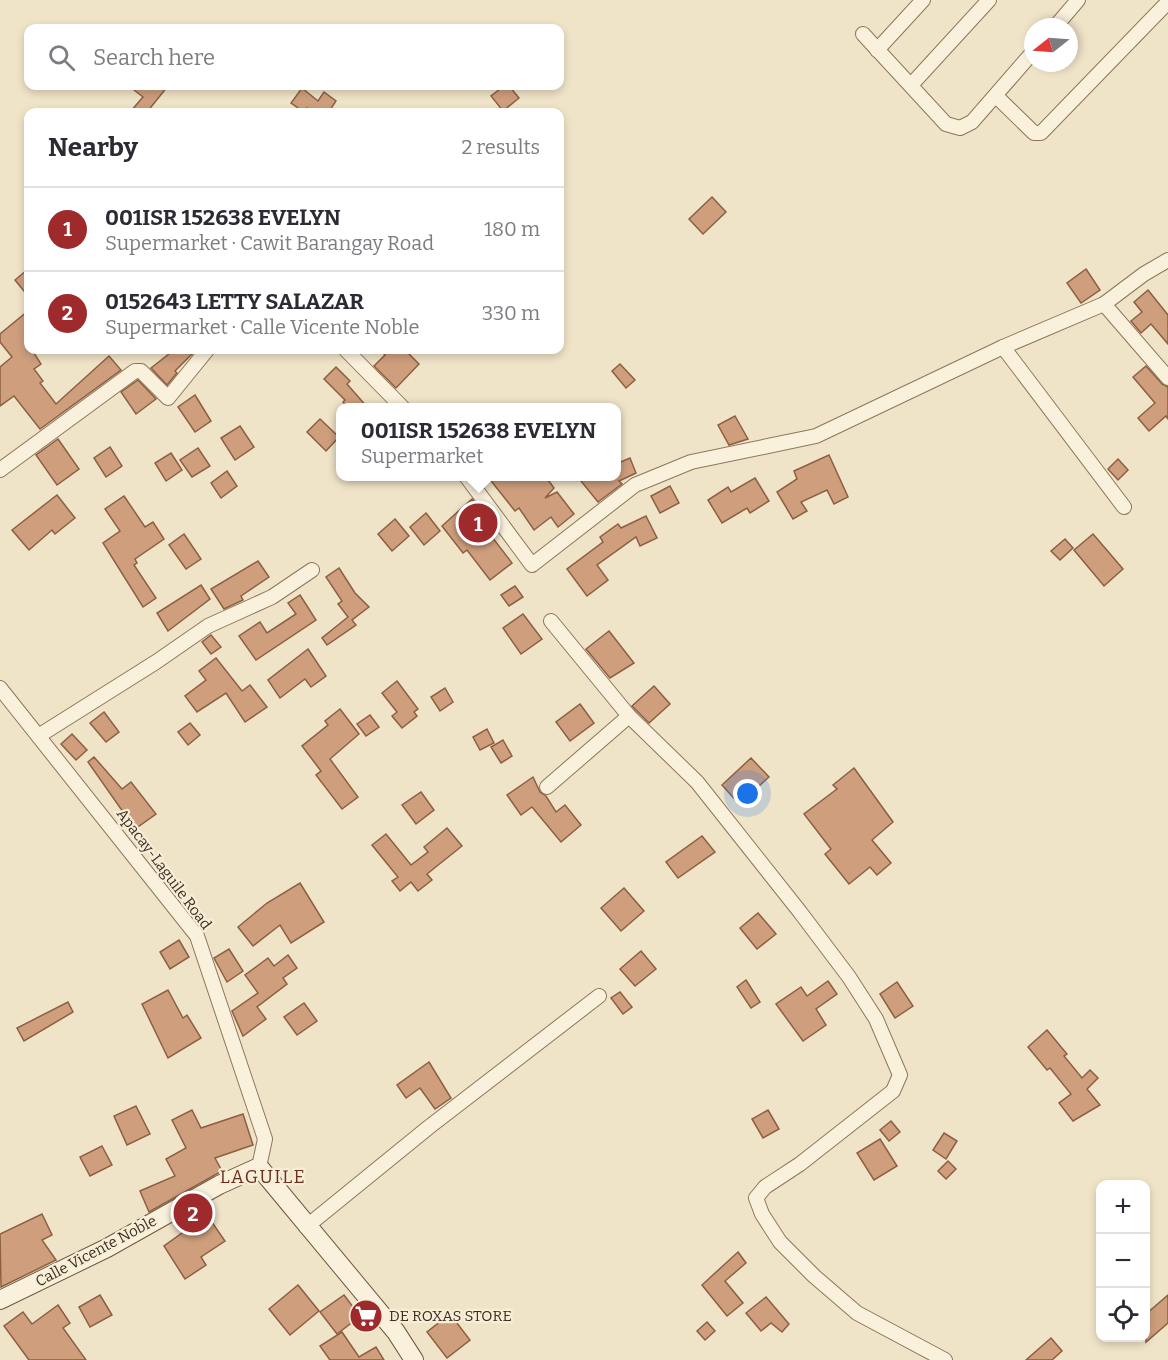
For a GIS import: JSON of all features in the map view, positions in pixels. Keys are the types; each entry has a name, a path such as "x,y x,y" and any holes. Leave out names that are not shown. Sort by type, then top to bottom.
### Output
{"street":[{"path":"877,50 923,0"},
{"path":"912,84 989,0"},
{"path":"1063,18 1078,0"},
{"path":"996,96 1034,133 1041,133 1168,2"},
{"path":"862,34 912,84 946,124 960,128 972,122 1024,63"},
{"path":"469,481 532,565 635,485 691,462 816,436 1003,347 1104,304 1144,274 1168,260"},
{"path":"1104,304 1168,378"},
{"path":"1003,347 1124,507"},
{"path":"0,470 135,371 141,371 168,398 204,354"},
{"path":"350,354 398,403"},
{"path":"40,735 156,662 208,626 272,597 312,570"},
{"path":"551,621 629,716 697,782 800,912 876,1019 900,1075 893,1091 800,1164 765,1187 756,1198 762,1214 780,1242 857,1313 945,1360"},
{"name":"Apacay-Laguile Road","path":"0,688 40,735 197,936 265,1139 258,1167"},
{"path":"547,787 629,716"},
{"path":"306,1227 429,1127 599,996"},
{"path":"258,1167 396,1332 414,1360"},
{"name":"Calle Vicente Noble","path":"0,1300 107,1248 219,1185 258,1167"}],"building":[{"path":"134,90 165,90 150,108 133,108 143,97"},
{"path":"301,90 304,90 318,101 324,92 336,101 331,108 298,108 291,103"},
{"path":"499,90 512,90 519,98 507,108 501,108 491,96"},
{"path":"712,197 726,212 703,234 689,219"},
{"path":"1086,269 1100,290 1081,303 1067,283"},
{"path":"24,272 24,291 15,280"},
{"path":"1148,290 1168,315 1168,344 1151,324 1141,333 1131,321 1142,312 1134,302"},
{"path":"24,314 24,354 35,354 41,364 34,369 43,381 40,383 56,404 109,356 121,370 40,429 14,396 0,406 0,367 12,357 0,342 0,334"},
{"path":"169,354 192,354 175,371 177,373 167,385 151,368"},
{"path":"409,354 419,364 396,388 374,366 385,355"},
{"path":"620,364 635,380 626,388 612,371"},
{"path":"1146,366 1162,384 1168,387 1168,419 1166,416 1149,431 1138,418 1155,403 1133,377"},
{"path":"336,367 350,381 347,384 364,403 344,403 345,400 324,379"},
{"path":"138,380 156,399 136,414 121,392"},
{"path":"195,395 211,421 195,432 178,407"},
{"path":"735,416 748,439 729,445 718,425"},
{"path":"320,419 336,434 336,440 326,451 307,432"},
{"path":"240,426 254,447 235,460 221,438"},
{"path":"58,439 79,469 57,485 36,455"},
{"path":"110,447 122,466 106,477 94,458"},
{"path":"198,448 210,466 192,477 180,460"},
{"path":"171,453 182,470 166,481 155,463"},
{"path":"829,455 848,497 834,504 827,490 801,502 807,511 793,519 777,492 797,479 794,471"},
{"path":"630,458 636,473 621,480 621,462"},
{"path":"1118,459 1128,470 1118,480 1108,469"},
{"path":"227,471 237,486 221,498 211,483"},
{"path":"755,478 769,501 750,513 747,508 722,523 708,500 728,487 731,492"},
{"path":"491,481 549,481 554,488 545,498 557,492 574,514 558,527 551,517 534,530 519,508 515,511"},
{"path":"581,481 619,481 622,484 598,502"},
{"path":"670,486 679,503 660,513 651,496"},
{"path":"57,495 75,518 55,534 52,530 29,550 12,530"},
{"path":"124,496 145,527 153,522 164,539 135,559 137,563 134,565 156,598 143,607 103,543 120,531 105,509"},
{"path":"472,499 495,530 489,533 512,563 490,580 467,550 463,553 442,526"},
{"path":"426,513 440,531 424,545 410,527"},
{"path":"646,516 657,538 640,546 636,537 597,565 608,580 587,596 567,569 603,542 600,537 618,524 621,528"},
{"path":"395,519 409,536 392,551 378,534"},
{"path":"184,534 201,559 186,569 169,545"},
{"path":"1093,534 1123,569 1104,586 1074,550"},
{"path":"1065,539 1073,548 1060,560 1051,551"},
{"path":"258,561 269,577 241,596 243,600 224,609 211,589"},
{"path":"339,568 355,593 369,607 352,620 356,625 327,645 322,638 348,617 338,604 342,601 326,577"},
{"path":"201,585 210,599 168,631 157,613"},
{"path":"515,586 523,597 509,606 501,595"},
{"path":"300,595 316,620 256,660 239,636 260,622 267,633 296,614 288,603"},
{"path":"523,614 542,639 521,654 503,628"},
{"path":"609,631 634,663 610,678 586,649"},
{"path":"211,635 221,647 211,654 202,642"},
{"path":"308,649 326,676 311,687 305,679 280,698 268,680"},
{"path":"216,658 242,691 250,685 267,707 245,722 226,693 197,712 185,696 206,680 199,671"},
{"path":"397,681 418,709 414,712 417,716 402,728 392,716 397,712 382,693"},
{"path":"654,686 670,704 649,723 632,706"},
{"path":"445,688 453,702 440,711 431,697"},
{"path":"580,704 594,723 570,741 556,722"},
{"path":"340,709 359,734 330,759 358,797 342,809 316,775 321,771 302,746 328,725 325,721"},
{"path":"104,712 119,732 106,742 90,723"},
{"path":"370,715 379,727 366,736 357,724"},
{"path":"190,723 200,735 188,745 178,732"},
{"path":"487,729 494,743 480,750 473,737"},
{"path":"72,734 87,750 76,760 61,744"},
{"path":"503,740 512,756 501,763 491,747"},
{"path":"94,757 122,789 131,782 156,814 135,829 88,762"},
{"path":"751,758 769,777 739,804 722,785"},
{"path":"854,768 893,822 872,840 891,863 877,875 870,867 849,884 825,854 831,849 804,814 837,789 833,785"},
{"path":"533,777 540,792 546,796 556,812 565,805 581,825 561,842 532,807 521,815 507,795"},
{"path":"421,792 434,810 416,824 402,805"},
{"path":"447,828 462,846 427,874 432,880 418,891 411,882 400,891 392,881 398,877 372,845 386,834 411,865 428,852 424,847"},
{"path":"702,836 715,852 678,878 666,862"},
{"path":"300,883 324,922 291,943 280,925 253,946 238,927 267,903"},
{"path":"624,888 644,911 621,931 601,908"},
{"path":"758,913 776,934 757,949 740,928"},
{"path":"179,940 189,957 170,969 160,952"},
{"path":"229,949 243,971 227,982 214,958"},
{"path":"641,951 656,969 635,986 620,969"},
{"path":"288,955 297,968 283,978 287,984 257,1007 266,1019 243,1036 232,1011 258,993 245,975 268,958 274,966"},
{"path":"746,980 760,1002 751,1008 737,987"},
{"path":"828,981 837,994 816,1009 826,1025 803,1041 776,1004 801,987 807,996"},
{"path":"897,982 913,1006 895,1018 880,994"},
{"path":"168,990 183,1018 187,1015 201,1038 168,1058 142,1004"},
{"path":"620,992 632,1007 623,1014 611,998"},
{"path":"68,1002 73,1012 24,1041 17,1028"},
{"path":"304,1003 317,1021 297,1035 284,1017"},
{"path":"1047,1030 1067,1054 1064,1056 1082,1078 1090,1070 1098,1078 1087,1089 1100,1105 1073,1121 1059,1103 1071,1094 1050,1068 1047,1070 1028,1047"},
{"path":"429,1062 451,1098 435,1109 420,1088 406,1098 397,1085"},
{"path":"136,1106 150,1134 127,1145 114,1116"},
{"path":"192,1110 201,1128 243,1114 253,1145 215,1158 222,1171 149,1212 140,1191 175,1176 166,1159 186,1148 172,1120"},
{"path":"768,1110 779,1129 763,1138 752,1119"},
{"path":"891,1121 900,1132 889,1141 880,1130"},
{"path":"944,1133 957,1141 946,1159 933,1150"},
{"path":"880,1139 897,1166 874,1180 857,1153"},
{"path":"102,1146 112,1165 90,1176 80,1157"},
{"path":"948,1161 956,1169 946,1179 938,1171"},
{"path":"42,1214 52,1235 42,1240 56,1260 1,1287 0,1234"},
{"path":"207,1215 225,1241 201,1257 206,1265 185,1279 164,1246"},
{"path":"738,1252 746,1263 725,1281 743,1303 727,1316 702,1285"},
{"path":"298,1285 319,1311 290,1335 269,1309"},
{"path":"100,1295 112,1315 90,1327 79,1307"},
{"path":"344,1295 353,1307 356,1305 363,1314 337,1334 320,1312"},
{"path":"1168,1295 1168,1323 1150,1339 1150,1311"},
{"path":"766,1297 789,1324 782,1332 771,1323 761,1331 746,1313"},
{"path":"58,1305 70,1323 63,1328 86,1360 29,1360 4,1326 23,1312 32,1324"},
{"path":"450,1314 470,1340 447,1358 427,1332"},
{"path":"707,1322 715,1331 705,1340 697,1331"},
{"path":"342,1332 359,1357 376,1347 384,1360 330,1360 320,1346"},
{"path":"1051,1338 1062,1351 1052,1360 1026,1360"}],"place":[{"name":"001ISR 152638 EVELYN","path":"478,523"},
{"name":"0152643 LETTY SALAZAR","path":"193,1213"},
{"name":"DE ROXAS STORE","path":"366,1316"}],"district":[{"name":"LAGUILE","path":"263,1177"}]}
